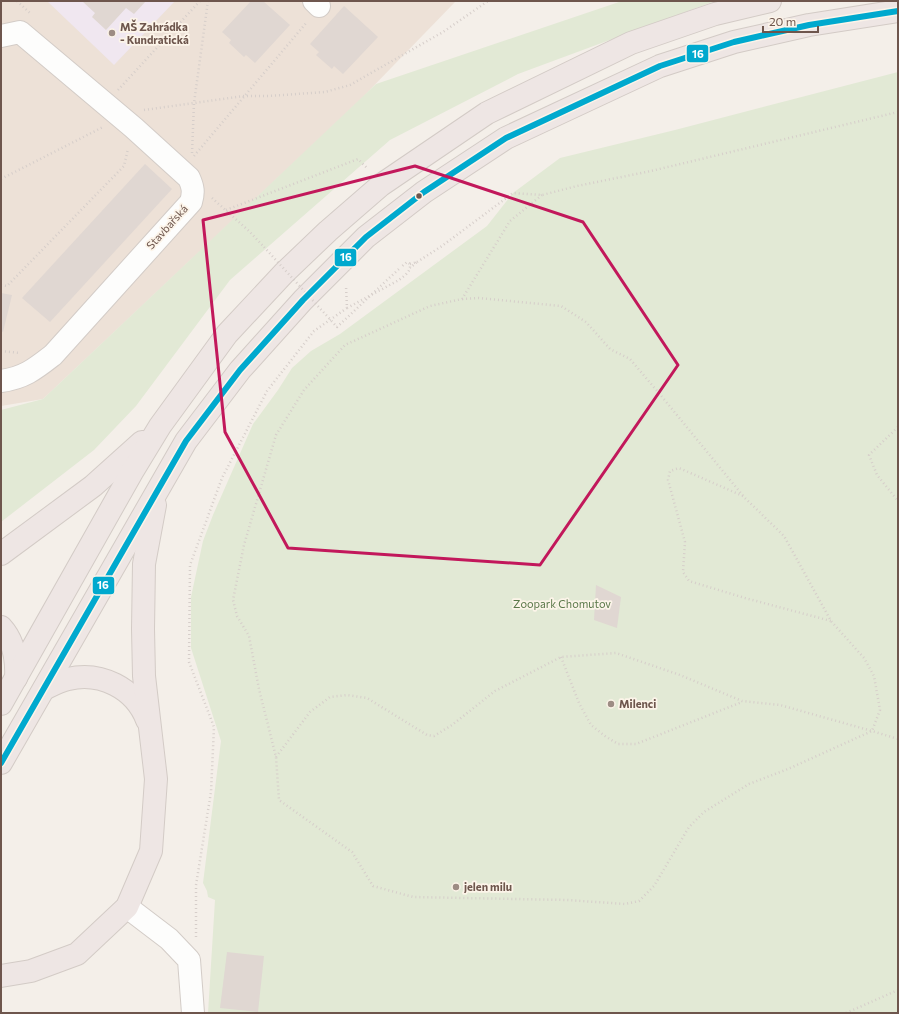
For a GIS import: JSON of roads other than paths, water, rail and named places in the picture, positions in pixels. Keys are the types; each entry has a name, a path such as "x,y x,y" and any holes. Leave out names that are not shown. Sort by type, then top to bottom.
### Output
{"highway":[{"path":"1,704 132,472 160,426 227,334 284,273 328,231 382,185 487,113 631,43 715,14 770,1"},
{"path":"1,764 186,441 240,370 303,300 366,238 424,192 506,138 660,66 734,42 809,25 898,11"},
{"path":"1,554 93,486 160,426"},
{"path":"1,976 32,971 77,954 127,907 151,851 156,779 144,676 144,564 158,488"},
{"path":"1,627 10,640 15,653 16,678"},
{"path":"44,689 67,679 78,677 90,677 104,680 116,685 128,693 137,702 145,714 150,726"}],"street":[{"name":"Stavbařská","path":"1,36 20,32 134,121 189,178 193,188 193,194 190,202 53,355 33,370 15,380 1,381"},
{"path":"127,907 169,939 189,960 193,1013"}],"place":[{"name":"MŠ Zahrádka - Kundratická","path":"112,33"},
{"name":"Milenci","path":"611,704"},
{"name":"jelen milu","path":"456,887"}],"park label":[{"name":"Zoopark Chomutov","path":"562,604"}]}
